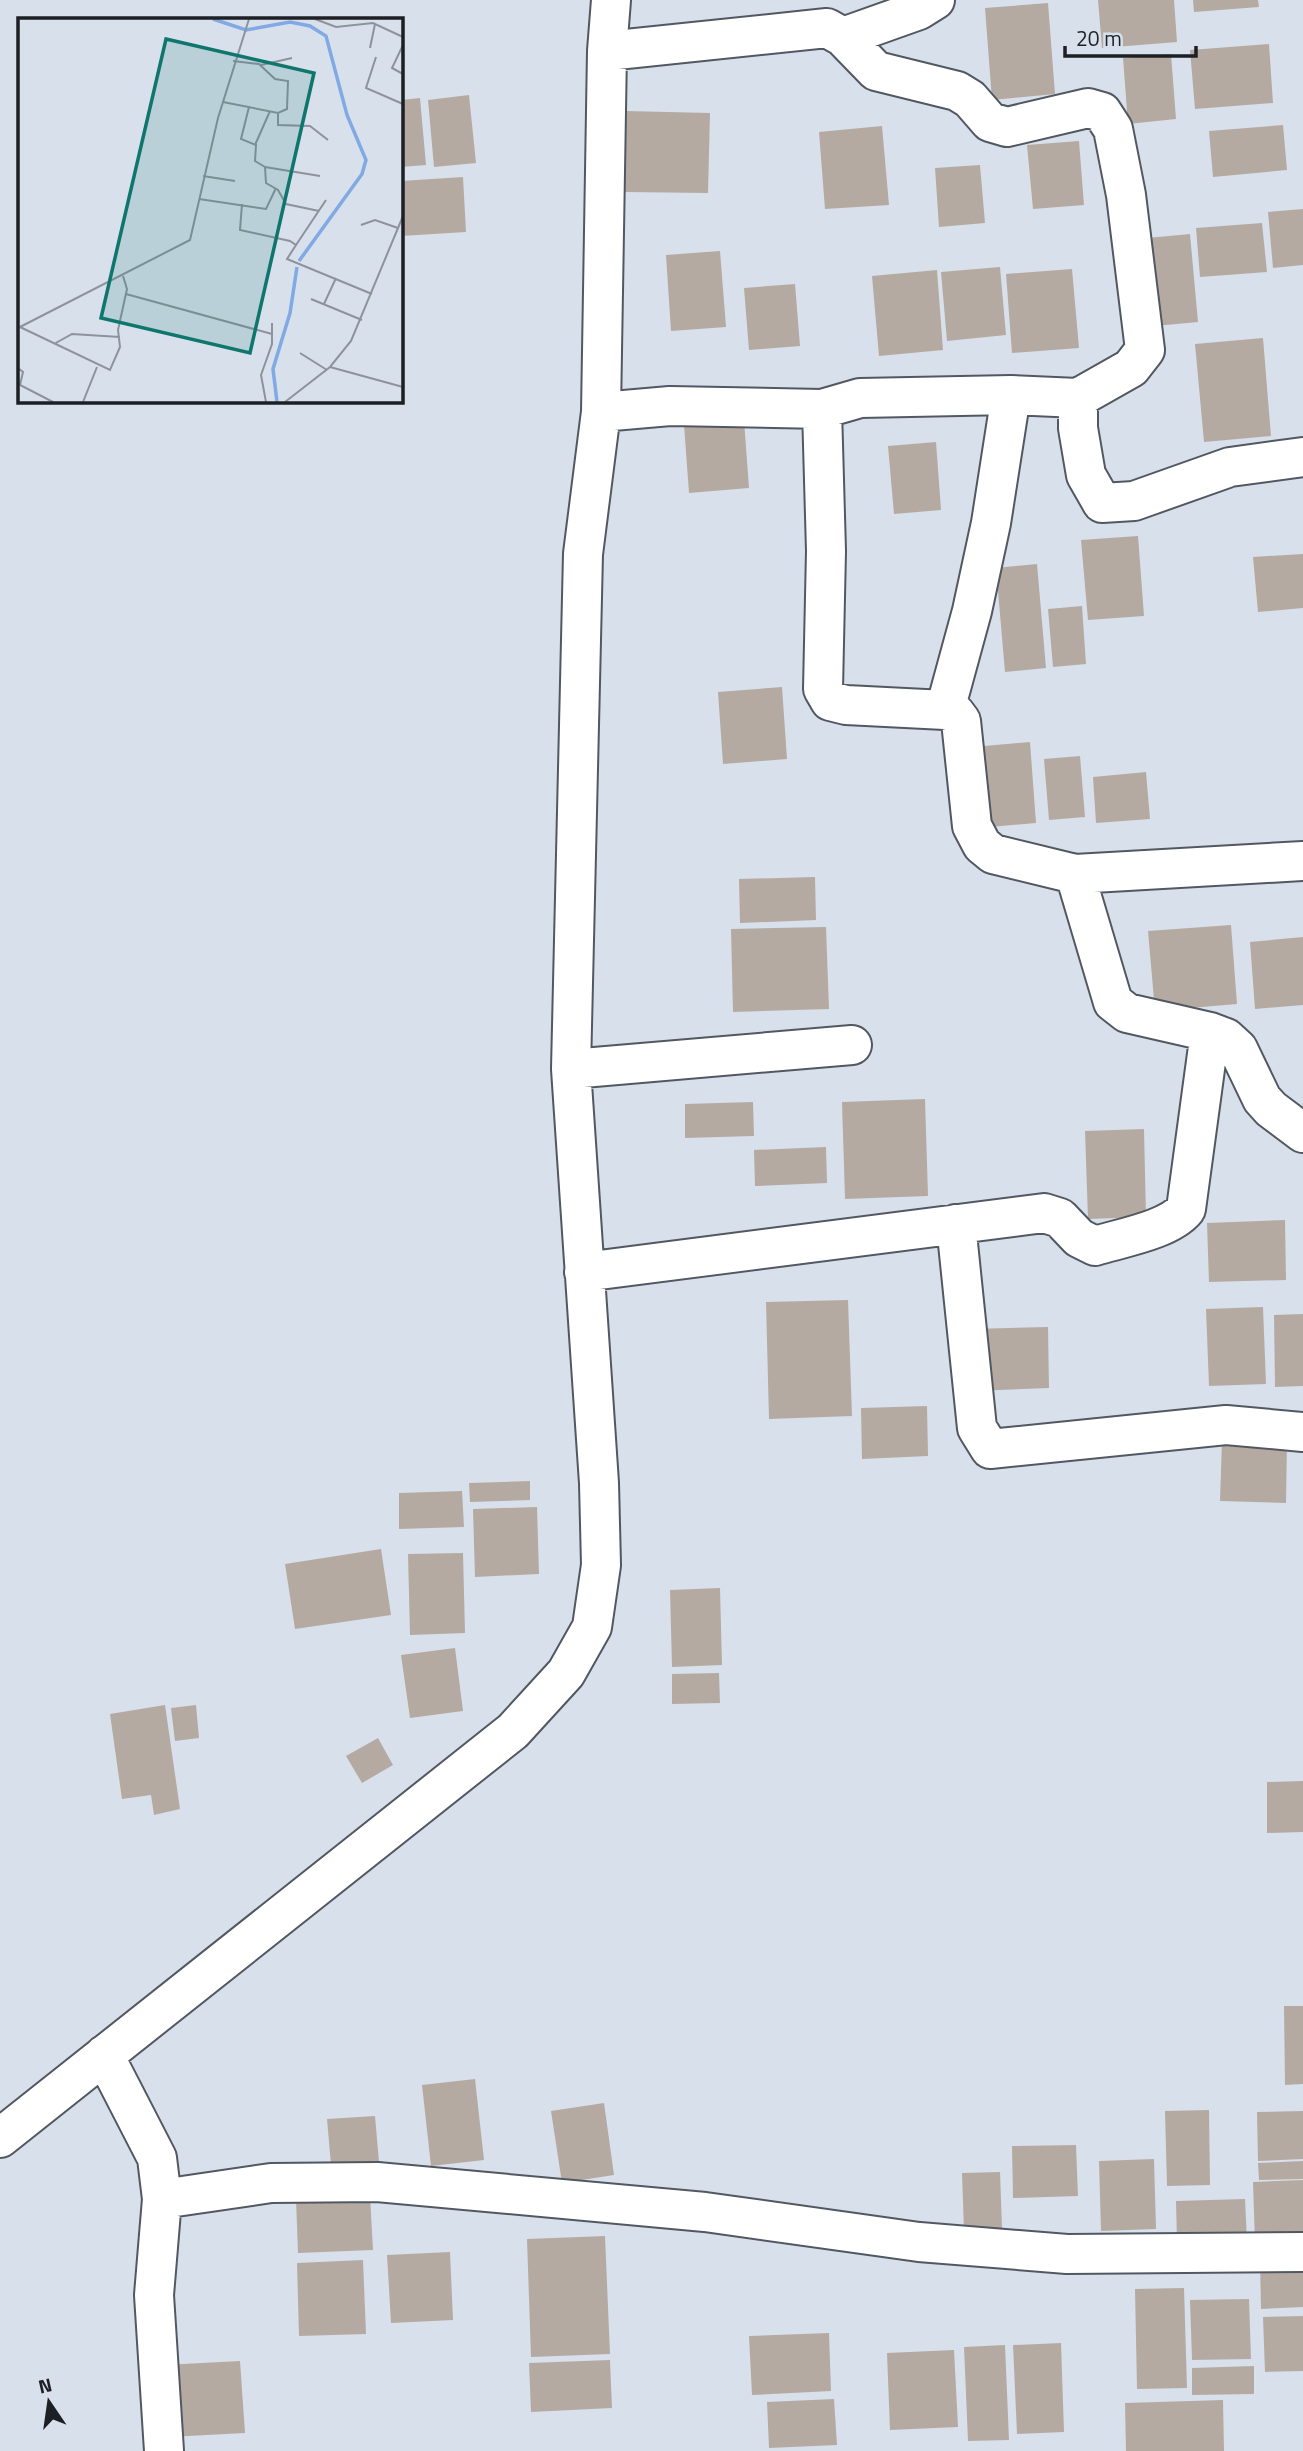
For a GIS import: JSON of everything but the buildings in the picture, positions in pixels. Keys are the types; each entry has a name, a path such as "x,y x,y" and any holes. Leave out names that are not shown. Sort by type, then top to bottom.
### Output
{"street":[{"path":"0,2138 513,1731 566,1673 592,1627 601,1565 599,1483 571,1069 583,554 601,412 607,51 611,0"},
{"path":"843,37 919,10 935,0"},
{"path":"601,412 670,406 822,409 860,398 1011,395 1078,398 1130,368 1145,350 1126,195 1113,129 1102,112 1088,108 1007,127 990,122 970,99 957,91 876,71 843,37 827,28 607,51"},
{"path":"946,710 972,611 991,523 1011,395"},
{"path":"1078,398 1078,428 1086,475 1102,503 1134,501 1230,467 1303,457"},
{"path":"822,409 826,551 823,689 830,701 846,705 946,710 955,713 961,721 972,826 982,845 993,854 1075,874 1303,861"},
{"path":"1075,874 1113,1002 1127,1013 1226,1038 1238,1049 1262,1099 1303,1133"},
{"path":"584,1272 1044,1213 1060,1218 1079,1238 1095,1245 1167,1224 1181,1216 1186,1209 1210,1032"},
{"path":"571,1069 852,1045"},
{"path":"956,1224 976,1428 990,1449 1226,1425 1303,1432"},
{"path":"104,2055 157,2158 162,2199 154,2295 164,2451"},
{"path":"162,2199 271,2183 377,2182 705,2212 919,2242 1067,2254 1303,2252"}]}
